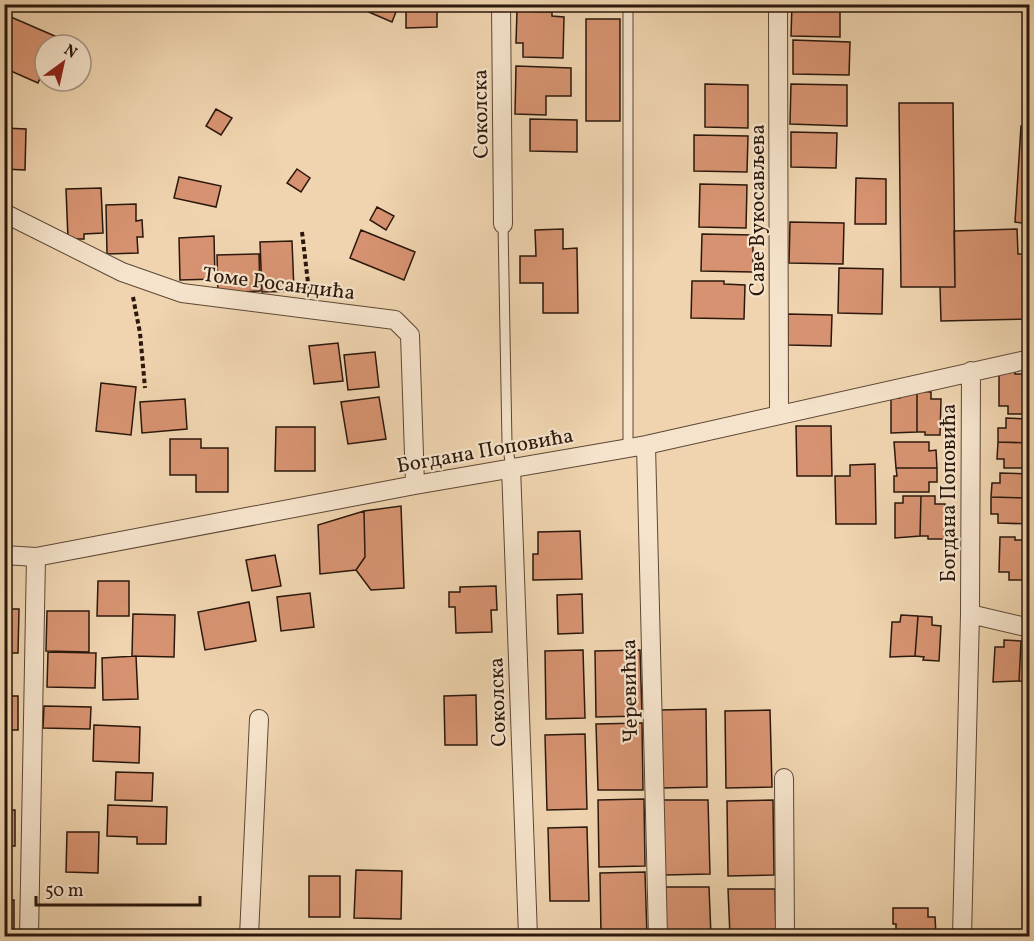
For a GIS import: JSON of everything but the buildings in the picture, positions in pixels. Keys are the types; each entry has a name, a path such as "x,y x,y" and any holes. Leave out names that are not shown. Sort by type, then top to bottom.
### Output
{"street":[{"name":"Соколска","path":"501,4 503,224"},
{"name":"Саве Вукосављева","path":"778,4 779,415"},
{"name":"Томе Росандића","path":"4,213 122,272 182,293 395,320 410,335 414,485"},
{"name":"Богдана Поповића","path":"4,555 36,557 511,467 637,446 1029,359"},
{"name":"Богдана Поповића","path":"970,614 971,371"},
{"name":"Черевићка","path":"637,446 658,936"},
{"name":"Соколска","path":"511,467 528,936"},
{"path":"29,936 36,557"},
{"path":"962,936 970,614 1029,628"},
{"path":"249,936 259,718"},
{"path":"784,778 785,936"}],"lane":[{"path":"628,4 637,446"},
{"path":"503,224 507,442 511,467"}],"path":[{"path":"302,232 311,309"},
{"path":"122,272 132,292 140,333 145,388"}]}
